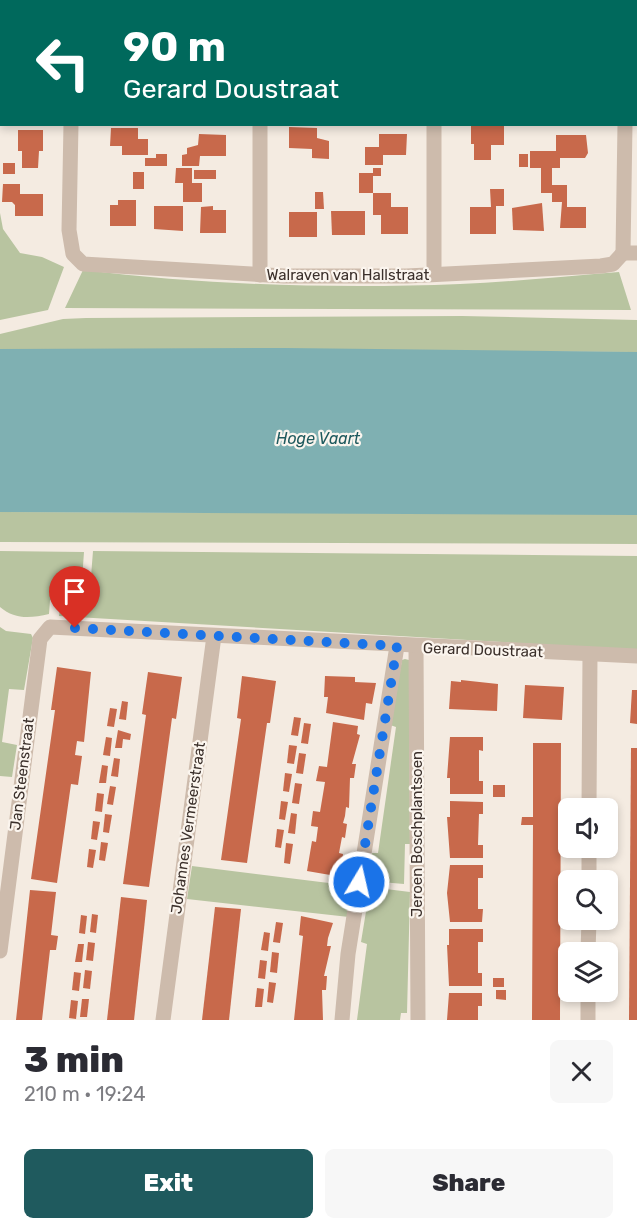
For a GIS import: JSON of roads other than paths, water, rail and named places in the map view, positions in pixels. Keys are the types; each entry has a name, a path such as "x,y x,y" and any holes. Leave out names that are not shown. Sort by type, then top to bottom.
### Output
{"street":[{"name":"Walraven van Hallstraat","path":"71,126 69,230 73,254 83,264 260,275 434,274 601,266 613,264 630,253"},
{"path":"260,126 260,275"},
{"path":"434,126 434,274"},
{"path":"625,126 630,253"},
{"name":"Gerard Doustraat","path":"43,632 50,627 57,627 416,647 637,656"},
{"name":"Jan Steenstraat","path":"0,951 43,632"},
{"name":"Johannes Vermeerstraat","path":"163,1020 214,636"},
{"path":"342,1020 348,954 397,646"},
{"name":"Jeroen Boschplantsoen","path":"416,647 418,1020"},
{"path":"589,798 590,654"},
{"path":"588,1002 588,1020"}],"water":[{"name":"Hoge Vaart","path":"285,348 637,352 637,515 0,512 0,349"}]}
